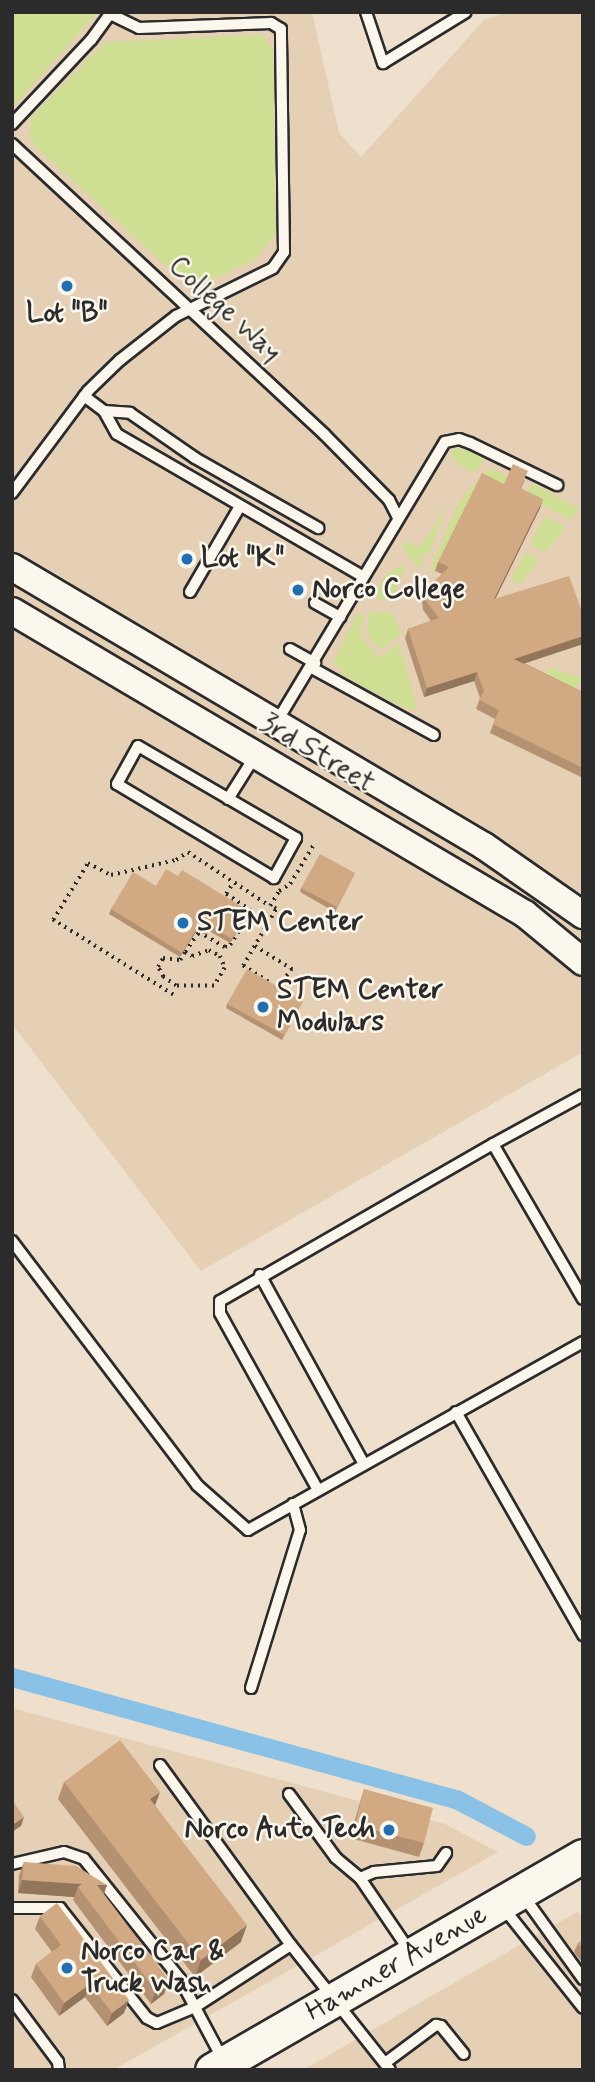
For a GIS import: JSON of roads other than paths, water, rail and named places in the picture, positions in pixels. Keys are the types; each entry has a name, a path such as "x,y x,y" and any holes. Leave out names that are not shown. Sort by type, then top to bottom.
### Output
{"main road":[{"name":"Hamner Avenue","path":"222,2067 583,1856"}],"street":[{"name":"3rd Street","path":"12,567 484,846 583,915"},
{"name":"3rd Street","path":"12,611 525,914 583,962"}],"lane":[{"path":"366,12 383,64 466,12"},
{"path":"12,124 110,13 139,28 271,23 281,29 284,252 264,273 189,309 140,342 83,396 12,493"},
{"name":"College Way","path":"12,144 324,434 389,500 397,516"},
{"path":"83,396 104,411 117,434 362,576"},
{"path":"104,411 130,413 195,458 318,528"},
{"path":"276,723 314,665 397,516 445,442 459,439 557,485"},
{"path":"190,592 240,506"},
{"path":"315,603 340,617"},
{"path":"290,649 435,735"},
{"path":"138,746 228,799 296,838 274,878 117,784 138,746"},
{"path":"228,799 257,754"},
{"path":"318,1490 220,1313 220,1301 260,1275 583,1095"},
{"path":"493,1144 583,1299"},
{"path":"12,1241 197,1485 248,1530 583,1342"},
{"path":"260,1275 365,1464"},
{"path":"456,1412 583,1634"},
{"path":"251,1688 300,1530 293,1504"},
{"path":"160,1765 291,1945 388,2066 436,2025 441,2026 464,2054"},
{"path":"289,1794 336,1858 360,1878 413,1955"},
{"path":"12,1864 64,1852 84,1859 180,1979 222,2067"},
{"path":"360,1878 374,1872 437,1866 446,1853"},
{"path":"520,1892 583,1979"},
{"path":"520,1892 583,2008"},
{"path":"12,1908 60,1908 151,2022 195,2007 291,1945"},
{"path":"12,2000 58,2062 59,2070"}],"waterway":[{"path":"12,1677 456,1799 526,1836"}],"place":[{"name":"Lot \"B\"","path":"67,286"},
{"name":"Lot \"K\"","path":"187,559"},
{"name":"Norco College","path":"298,590"},
{"name":"STEM Center","path":"183,923"},
{"name":"STEM Center Modulars","path":"263,1007"},
{"name":"Norco Auto Tech","path":"389,1830"},
{"name":"Norco Car & Truck Wash","path":"67,1968"}]}
